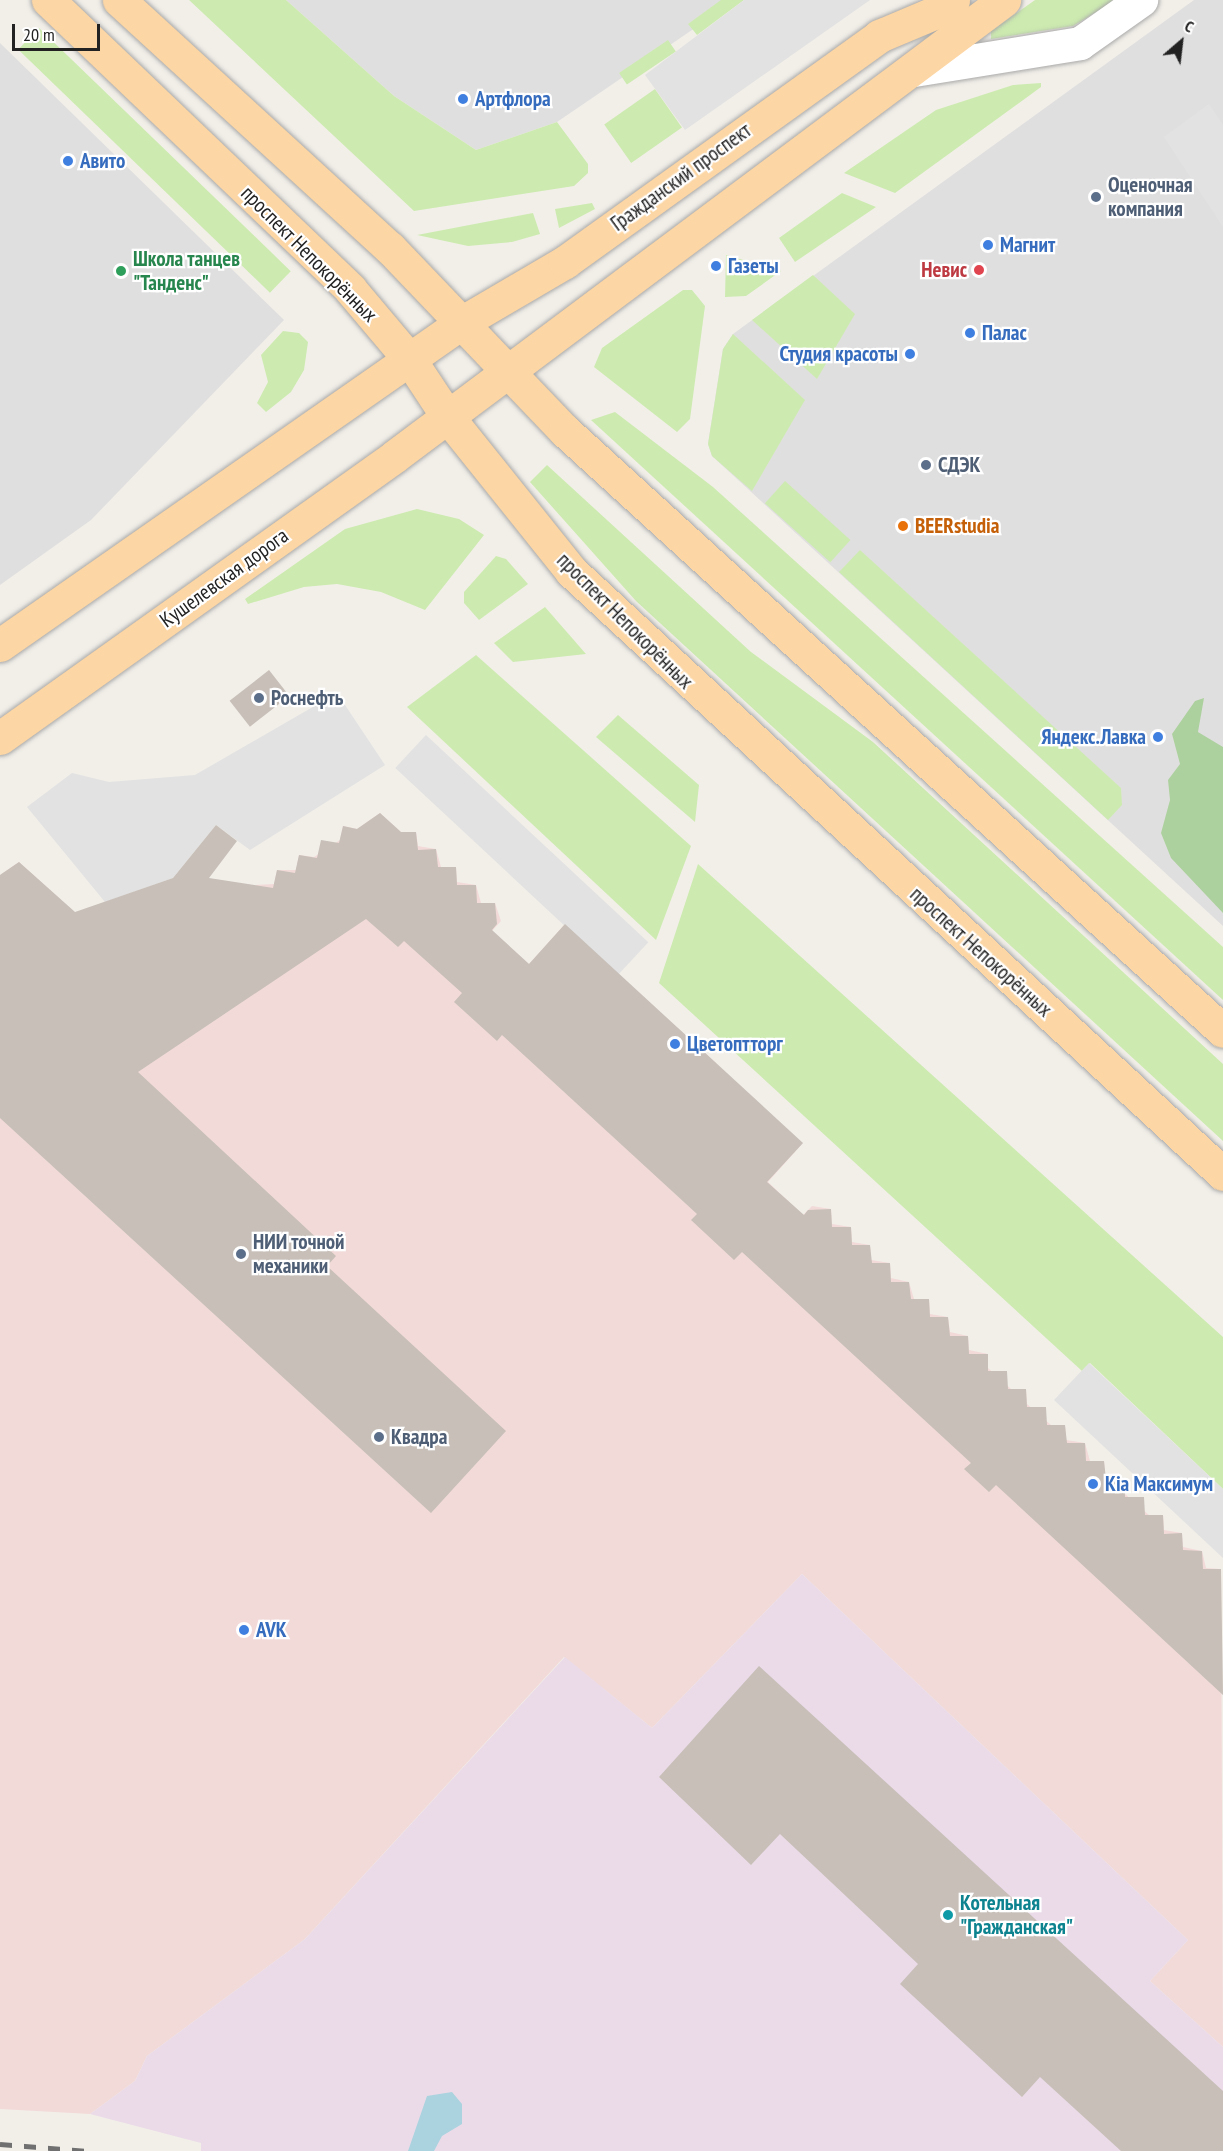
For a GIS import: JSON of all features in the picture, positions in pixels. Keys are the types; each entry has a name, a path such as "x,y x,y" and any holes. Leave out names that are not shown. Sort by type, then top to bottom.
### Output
{"main road":[{"name":"проспект Непокорённых","path":"48,0 350,289 410,360 447,416 571,572 1223,1174"},
{"path":"120,0 390,248 565,431 1223,1031"},
{"name":"Гражданский проспект","path":"410,360 461,323 565,262 879,36 934,14 953,0"},
{"path":"447,416 914,70 1004,0"},
{"path":"0,645 410,360"},
{"name":"Кушелевская дорога","path":"0,738 447,416"}],"street":[{"path":"914,70 1080,43 1141,0"}],"shaded area":[{"path":"286,0 736,0 557,122 476,150 394,96"},
{"path":"744,0 870,0 685,130 645,75"},
{"path":"1194,0 1223,0 1223,926 712,456 708,444 723,349 733,334"},
{"path":"0,43 284,320 91,520 0,585"},
{"path":"1209,104 1223,125 1223,227 1164,137"},
{"path":"337,693 385,765 250,850 216,825 173,878 105,902 27,807 72,773 109,782 195,775"},
{"path":"426,735 648,942 618,975 395,768"},
{"path":"380,813 401,832 416,832 418,846 436,849 441,867 456,867 457,882 476,885 481,903 495,903 501,921 492,931 529,964 565,924 634,1022 651,1004 716,1063 699,1082 803,1143 768,1182 803,1215 812,1206 831,1209 832,1224 851,1227 852,1242 870,1245 871,1260 890,1263 891,1278 909,1282 914,1299 929,1299 930,1314 948,1317 950,1332 968,1336 969,1350 988,1354 988,1368 1011,1389 1026,1389 1027,1404 1051,1425 1065,1425 1066,1440 1085,1443 1090,1461 1104,1461 1105,1476 1124,1480 1125,1494 1149,1515 1163,1515 1164,1530 1182,1533 1183,1547 1202,1551 1206,1568 1221,1569 1223,2047 1150,1981 1188,1940 802,1574 652,1728 564,1657 305,1939 147,2056 135,2081 90,2114 0,2109 0,875 19,862 141,972 252,899 255,885 274,884 277,870 296,870 299,855 314,857 340,840 343,826 357,829"},
{"path":"1089,1363 1223,1489 1223,1558 1054,1400"},
{"path":"802,1574 1188,1940 1150,1981 1223,2047 1223,2151 201,2151 201,2143 90,2114 135,2081 147,2056 305,1939 565,1657 652,1728"}],"green space":[{"path":"189,0 286,0 394,96 476,150 557,122 588,164 588,173 574,186 414,211"},
{"path":"721,0 744,0 697,35 688,24"},
{"path":"1035,0 1116,0 1073,26 991,39 991,31"},
{"path":"39,28 291,271 270,293 18,50"},
{"path":"668,40 676,52 627,85 619,73"},
{"path":"1041,83 1041,87 895,193 844,173 936,110 1013,85"},
{"path":"655,89 682,128 631,163 604,125"},
{"path":"842,193 876,207 795,262 779,238"},
{"path":"592,203 595,209 559,228 555,209"},
{"path":"533,213 540,234 512,242 468,246 417,235"},
{"path":"726,255 781,271 746,296 725,297"},
{"path":"813,275 855,314 817,379 752,320"},
{"path":"683,290 692,290 705,306 690,419 677,432 594,367 602,348"},
{"path":"283,331 299,333 308,342 304,370 291,392 266,412 257,403 268,382 261,355"},
{"path":"733,334 805,400 752,491 712,456 708,444 723,349"},
{"path":"615,412 713,487 1223,947 1223,1000 591,420"},
{"path":"547,465 751,652 873,742 1223,1064 1223,1141 636,601 530,482"},
{"path":"785,481 850,540 830,562 765,503"},
{"path":"417,509 459,519 484,535 425,610 381,592 337,584 304,587 248,604 245,599 345,529"},
{"path":"860,550 1121,788 1122,805 1108,820 839,572"},
{"path":"496,556 506,559 528,584 479,620 464,603 464,592"},
{"path":"545,607 586,654 513,662 494,643"},
{"path":"476,655 691,846 656,940 407,707"},
{"path":"1204,698 1198,732 1223,747 1223,913 1171,858 1161,833 1170,800 1168,780 1180,764 1172,734 1195,701"},
{"path":"618,715 699,785 695,822 596,737"},
{"path":"698,864 1223,1337 1223,1489 1090,1363 1082,1371 659,983"}],"water":[{"path":"452,2092 462,2104 462,2124 442,2136 434,2151 408,2151 427,2096"}],"building":[{"name":"Роснефть","path":"269,670 289,696 250,727 230,701"},
{"name":"НИИ точной механики","path":"380,813 401,832 416,832 418,850 436,849 438,867 456,867 457,885 476,885 477,903 495,903 497,924 492,930 529,964 565,924 803,1143 767,1182 804,1215 808,1210 831,1209 832,1227 851,1227 852,1245 870,1245 872,1263 890,1263 891,1282 909,1282 911,1299 929,1299 930,1317 948,1317 950,1336 968,1336 969,1354 988,1354 988,1371 1007,1371 1008,1389 1026,1389 1027,1407 1046,1407 1047,1425 1065,1425 1067,1443 1085,1443 1086,1461 1104,1461 1106,1479 1124,1480 1125,1497 1144,1497 1145,1515 1163,1515 1164,1534 1182,1533 1183,1550 1202,1551 1203,1569 1221,1569 1223,1695 996,1485 989,1492 964,1469 971,1463 742,1252 734,1260 691,1220 697,1214 502,1035 497,1041 454,1002 462,993 404,941 398,947 366,919 138,1072 336,1256 327,1266 506,1431 431,1513 0,1118 0,875 19,862 75,912 173,878 216,825 237,841 209,878 273,888 277,870 295,873 299,855 317,858 321,840 339,843 343,826 357,829"},
{"name":"Котельная \"Гражданская\"","path":"759,1666 1223,2091 1223,2151 1121,2151 1040,2077 1022,2097 900,1984 918,1964 780,1834 751,1865 659,1777"}],"railway":[{"path":"0,2144 88,2151"}],"place":[{"name":"Артфлора","path":"463,99"},
{"name":"Авито","path":"68,161"},
{"name":"Оценочная компания","path":"1096,197"},
{"name":"Магнит","path":"988,245"},
{"name":"Газеты","path":"716,266"},
{"name":"Невис","path":"979,270"},
{"name":"Школа танцев \"Танденс\"","path":"121,271"},
{"name":"Палас","path":"970,333"},
{"name":"Студия красоты","path":"910,354"},
{"name":"СДЭК","path":"926,465"},
{"name":"BEERstudia","path":"903,526"},
{"name":"Роснефть","path":"259,698"},
{"name":"Яндекс.Лавка","path":"1158,737"},
{"name":"Цветоптторг","path":"675,1044"},
{"name":"НИИ точной механики","path":"241,1254"},
{"name":"Квадра","path":"379,1437"},
{"name":"Kia Максимум","path":"1093,1484"},
{"name":"AVK","path":"244,1630"},
{"name":"Котельная \"Гражданская\"","path":"948,1915"}]}
